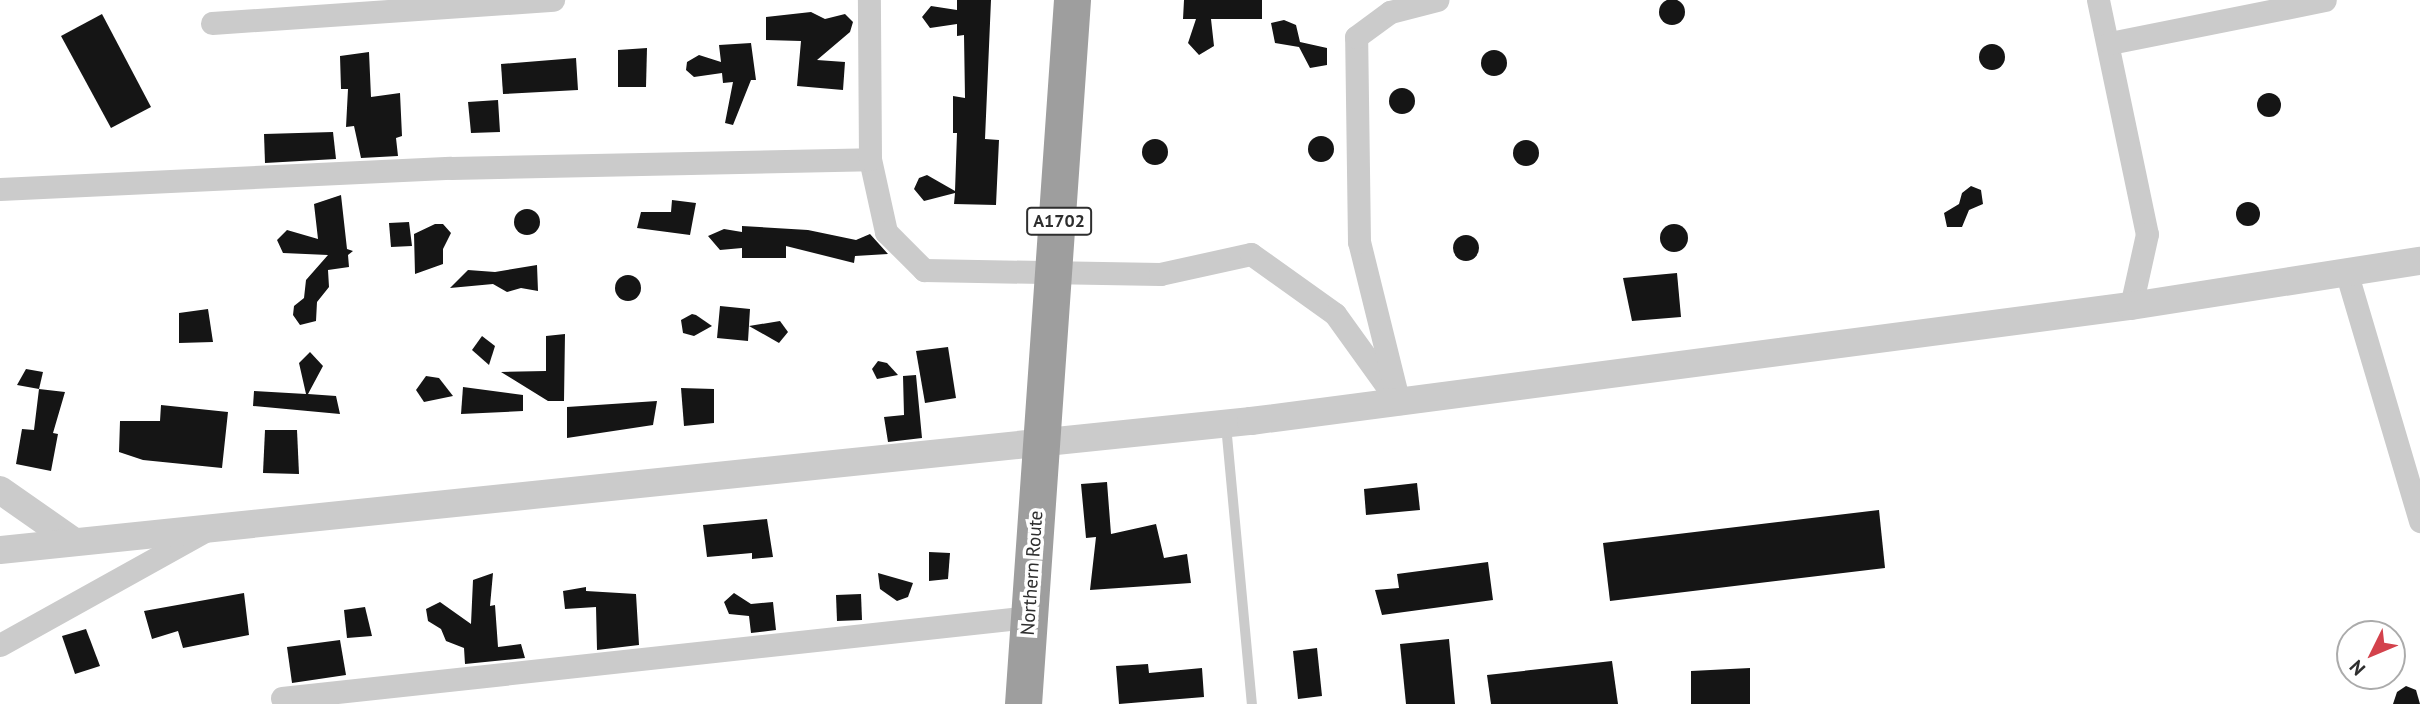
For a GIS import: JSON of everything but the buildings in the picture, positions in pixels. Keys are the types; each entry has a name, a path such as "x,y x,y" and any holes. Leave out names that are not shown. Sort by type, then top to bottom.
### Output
{"highway":[{"name":"A1702","path":"1041,442 1056,270 1072,0"},
{"name":"Northern Route","path":"1023,704 1041,442"}],"street":[{"path":"212,23 553,0"},
{"path":"869,0 870,159 886,233 924,270 1056,270 1160,274 1251,254 1335,314 1399,403"},
{"path":"1399,403 1359,242 1356,37 1390,12 1437,0"},
{"path":"2098,0 2110,43 2147,234 2131,306"},
{"path":"2110,43 2325,0"},
{"path":"0,189 451,168 870,159"},
{"path":"0,550 1226,424 2131,306 2420,261"},
{"path":"2346,271 2420,521"},
{"path":"0,491 72,541"},
{"path":"0,645 213,527"},
{"path":"282,698 1029,617"}],"lane":[{"path":"1226,424 1252,704"}]}
